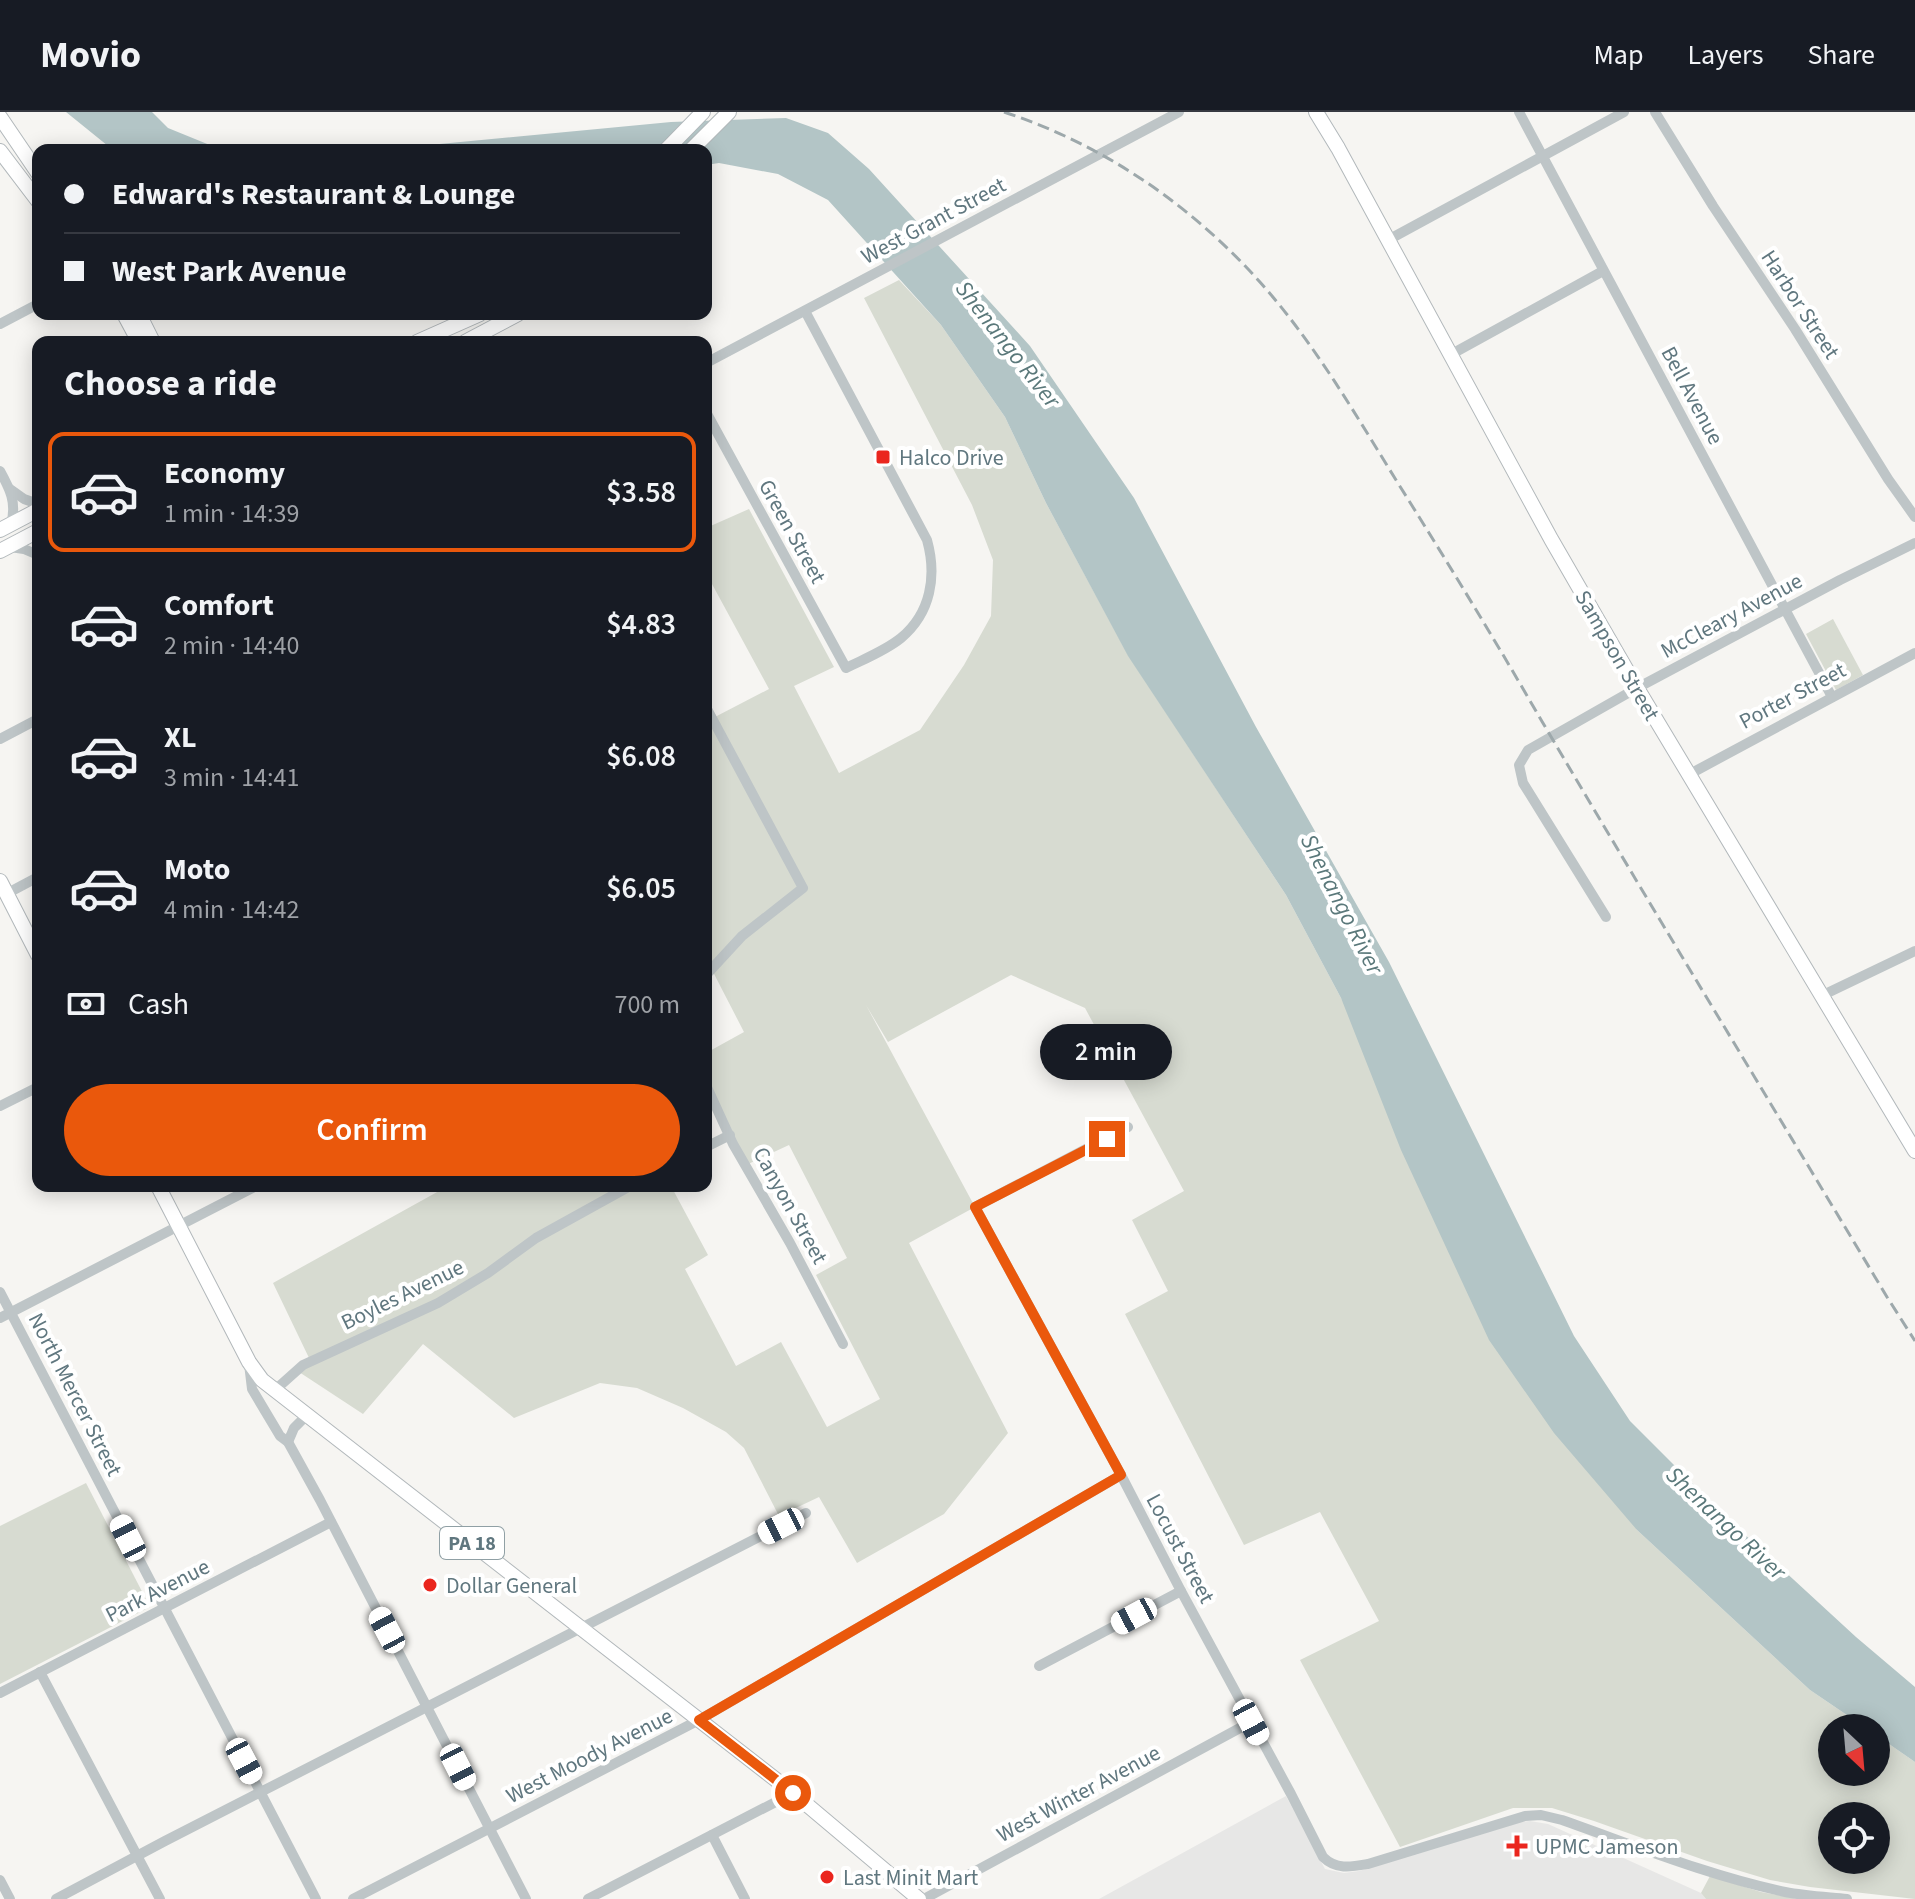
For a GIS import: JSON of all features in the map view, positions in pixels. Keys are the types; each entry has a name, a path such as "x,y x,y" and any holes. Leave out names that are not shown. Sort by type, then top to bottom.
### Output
{"main road":[{"path":"672,144 703,112"},
{"path":"697,144 729,112"},
{"name":"Sampson Street","path":"1316,112 1551,539 1688,775 1915,1151"},
{"name":"Sampson Street","path":"1323,112 1338,148"},
{"path":"0,117 32,164"},
{"path":"0,151 32,193"},
{"path":"430,336 466,320"},
{"path":"476,336 507,320"},
{"path":"6,527 32,511"},
{"path":"4,549 32,534"},
{"path":"3,887 32,943"},
{"name":"PA 18","path":"161,1192 249,1362 262,1380 793,1793 921,1899"}],"street":[{"name":"West Grant Street","path":"712,360 1179,112"},
{"name":"Bell Avenue","path":"1519,112 1832,697"},
{"path":"1388,240 1624,112"},
{"name":"Harbor Street","path":"1655,112 1915,517"},
{"path":"1450,355 1603,271"},
{"path":"0,324 32,307"},
{"name":"Green Street","path":"712,423 846,668 903,636 914,625 927,602 931,587 933,571 927,540 805,311"},
{"path":"0,471 14,505 6,527"},
{"path":"9,488 32,504"},
{"name":"McCleary Avenue","path":"1606,917 1523,783 1519,765 1528,750 1637,688 1915,543"},
{"path":"4,549 24,549 32,552"},
{"name":"Porter Street","path":"1688,775 1915,653"},
{"path":"712,718 803,888 742,936 712,968"},
{"path":"0,739 32,722"},
{"path":"3,887 32,879"},
{"path":"1821,996 1915,951"},
{"path":"0,1106 32,1090"},
{"name":"Canyon Street","path":"712,1098 843,1344"},
{"name":"Locust Street","path":"1128,1127 975,1207 1323,1857 1330,1863 1347,1868 1368,1864 1510,1820 1541,1815 1747,1883 1789,1893 1847,1899"},
{"path":"712,1144 730,1135"},
{"path":"0,1318 244,1192"},
{"name":"Boyles Avenue","path":"275,1390 303,1365 438,1303 488,1273 536,1238 619,1192"},
{"name":"North Mercer Street","path":"0,1292 316,1899"},
{"path":"249,1362 252,1389 280,1436 288,1442 331,1522 526,1899"},
{"path":"288,1442 294,1428 307,1415"},
{"name":"West Moody Avenue","path":"353,1899 699,1720 1121,1475"},
{"path":"56,1899 806,1513"},
{"name":"Park Avenue","path":"0,1693 331,1522"},
{"path":"1039,1666 1181,1591"},
{"path":"40,1672 160,1899"},
{"name":"West Winter Avenue","path":"921,1899 1251,1722"},
{"path":"588,1899 793,1793"},
{"path":"712,1835 745,1899"},
{"path":"0,1880 10,1899"}],"shaded area":[{"path":"899,280 941,325 1005,417 1046,503 1128,655 1286,895 1637,1530 1810,1690 1845,1714 1818,1714 1818,1786 1890,1786 1890,1745 1915,1762 1915,1899 1770,1880 1552,1808 1513,1808 1400,1847 1300,1660 1379,1621 1320,1512 1244,1545 1125,1314 1168,1291 1132,1220 1184,1191 1085,1008 1011,975 888,1042 866,1005 975,1207 909,1243 1008,1433 944,1514 857,1563 819,1497 779,1516 744,1448 726,1432 683,1408 637,1388 600,1383 514,1418 423,1344 363,1414 296,1370 310,1360 273,1283 437,1192 674,1192 708,1255 685,1269 736,1366 781,1342 827,1427 880,1399 816,1275 847,1258 789,1145 746,1165 712,1097 712,1050 744,1032 712,970 712,716 769,689 712,584 712,525 749,509 834,667 794,686 839,773 920,730 964,665 991,616 993,560 972,505 864,298"},
{"path":"1833,619 1863,675 1836,690 1806,634"},
{"path":"86,1483 150,1607 0,1684 0,1526"},
{"name":"UPMC Jameson","path":"1286,1796 1325,1869 1344,1873 1359,1871 1510,1823 1530,1821 1548,1824 1701,1893 1706,1899 1099,1899"},
{"path":"1710,1876 1761,1892 1799,1899 1706,1899 1701,1893"}],"water":[{"path":"66,112 152,112 168,128 207,144 106,144"},
{"name":"Shenango River","path":"786,118 828,133 869,169 1030,346 1134,498 1256,727 1389,962 1574,1336 1630,1421 1729,1520 1915,1687 1915,1762 1890,1745 1890,1714 1845,1714 1810,1690 1637,1530 1554,1433 1489,1340 1401,1150 1341,998 1286,895 1128,656 1046,503 1005,417 941,325 828,200 778,174 712,164 712,144 440,144 671,122"}],"railway":[{"path":"1004,112 1040,125 1110,159 1174,202 1259,281 1315,352 1466,593 1915,1341"}],"place":[{"name":"Halco Drive","path":"883,457"},
{"name":"Dollar General","path":"430,1585"},
{"name":"UPMC Jameson","path":"1517,1846"},
{"name":"Last Minit Mart","path":"827,1877"}],"route":[{"path":"793,1793 699,1720 1121,1475 975,1207 1107,1139"}]}
